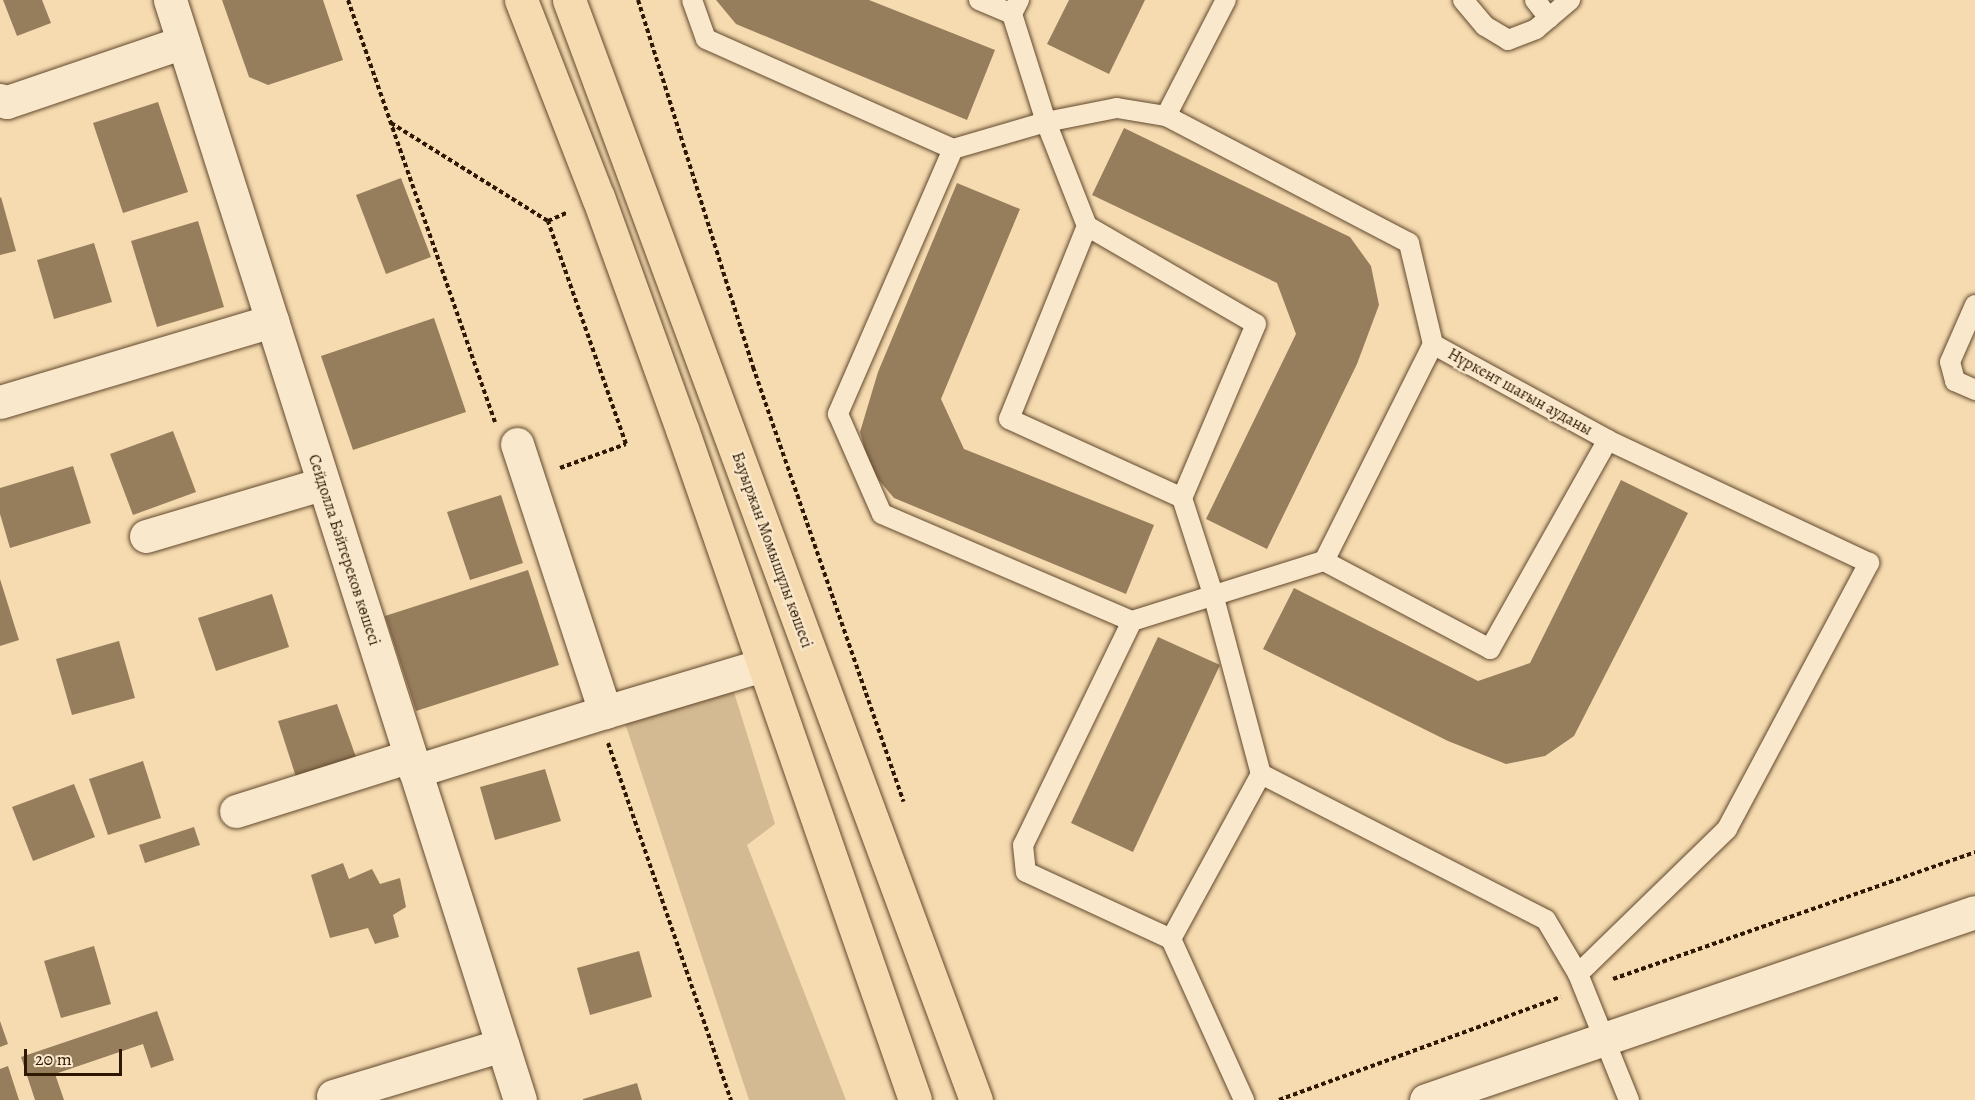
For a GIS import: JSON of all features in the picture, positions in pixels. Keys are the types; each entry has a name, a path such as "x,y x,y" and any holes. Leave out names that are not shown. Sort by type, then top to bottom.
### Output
{"main road":[{"path":"521,0 598,197 915,1100"},
{"name":"Бауыржан Момышұлы көшесі","path":"569,0 976,1100"}],"street":[{"name":"Сейдолла Бәйтереков көшесі","path":"170,0 322,484 520,1100"},
{"path":"0,100 7,102 183,42"},
{"path":"0,402 272,321"},
{"path":"517,444 605,712"},
{"path":"146,536 322,484"},
{"path":"236,811 605,712 764,666"},
{"path":"1426,1100 1459,1095 1607,1039 1975,912"},
{"path":"333,1096 502,1045"}],"lane":[{"path":"692,0 706,39 953,149 838,414 882,514 1132,621 1324,561 1433,344"},
{"path":"979,0 1015,7 1046,122 1087,226 1256,324 1182,498 1213,594 1261,774 1171,939"},
{"path":"1166,116 1226,0"},
{"path":"1464,0 1485,26 1508,40 1536,29 1570,0"},
{"path":"1535,0 1549,18"},
{"name":"Нүркент шағын ауданы","path":"953,149 1046,122 1116,108 1166,116 1409,243 1433,344 1608,440 1490,649 1324,561"},
{"path":"1087,226 1009,419 1182,498"},
{"path":"1975,304 1950,362 1955,381 1975,390"},
{"path":"1581,981 1727,829 1869,563 1608,440"},
{"path":"1132,621 1023,845 1026,872 1171,939 1244,1100"},
{"path":"1261,774 1546,920 1581,981 1607,1039 1629,1100"}],"path":[{"path":"638,0 753,367 906,807"},
{"path":"391,122 548,221 626,444 528,480"},
{"path":"548,221 598,197"},
{"path":"1279,1100 1581,981 1975,852"}],"shaded area":[{"path":"733,689 775,824 747,845 846,1100 749,1100 625,723"}],"building":[{"path":"3,0 42,0 51,23 17,36"},
{"path":"222,0 323,0 343,60 268,85 249,77"},
{"path":"716,0 869,0 995,50 967,120 736,24"},
{"path":"1069,0 1145,0 1109,74 1047,44"},
{"path":"158,102 188,192 123,213 93,123"},
{"path":"1124,128 1350,237 1371,266 1379,305 1357,364 1267,549 1206,519 1296,334 1277,283 1092,195"},
{"path":"401,178 431,257 386,274 356,195"},
{"path":"957,183 1020,209 941,399 964,449 1154,525 1126,594 894,498 871,471 860,432 878,372"},
{"path":"0,198 16,251 0,255"},
{"path":"198,221 224,307 157,327 131,241"},
{"path":"94,243 112,302 54,319 37,260"},
{"path":"434,318 466,412 353,450 321,356"},
{"path":"173,431 196,492 133,515 110,454"},
{"path":"73,466 91,523 10,548 0,514 0,488"},
{"path":"1621,480 1688,513 1574,736 1545,756 1506,764 1448,741 1263,649 1294,588 1478,681 1530,663"},
{"path":"501,495 523,563 470,580 447,512"},
{"path":"528,570 559,665 416,711 385,616"},
{"path":"0,579 19,640 0,646"},
{"path":"272,594 289,647 216,671 198,618"},
{"path":"1158,637 1220,665 1133,852 1071,823"},
{"path":"119,641 135,698 72,715 56,659"},
{"path":"337,704 357,760 296,777 278,721"},
{"path":"143,761 161,818 108,835 89,779"},
{"path":"545,769 561,821 495,840 480,787"},
{"path":"74,784 95,837 33,861 12,807"},
{"path":"194,827 200,845 145,863 139,845"},
{"path":"343,863 349,879 372,869 380,884 400,878 406,907 393,915 399,937 375,944 368,928 330,938 311,875"},
{"path":"94,946 111,1004 61,1018 44,961"},
{"path":"639,951 652,997 590,1015 577,968"},
{"path":"157,1011 174,1060 151,1068 143,1044 55,1074 64,1100 35,1100 21,1057"},
{"path":"0,1021 8,1044 0,1047"},
{"path":"8,1066 19,1100 0,1100 0,1069"},
{"path":"637,1083 642,1100 583,1100 583,1099"}]}
